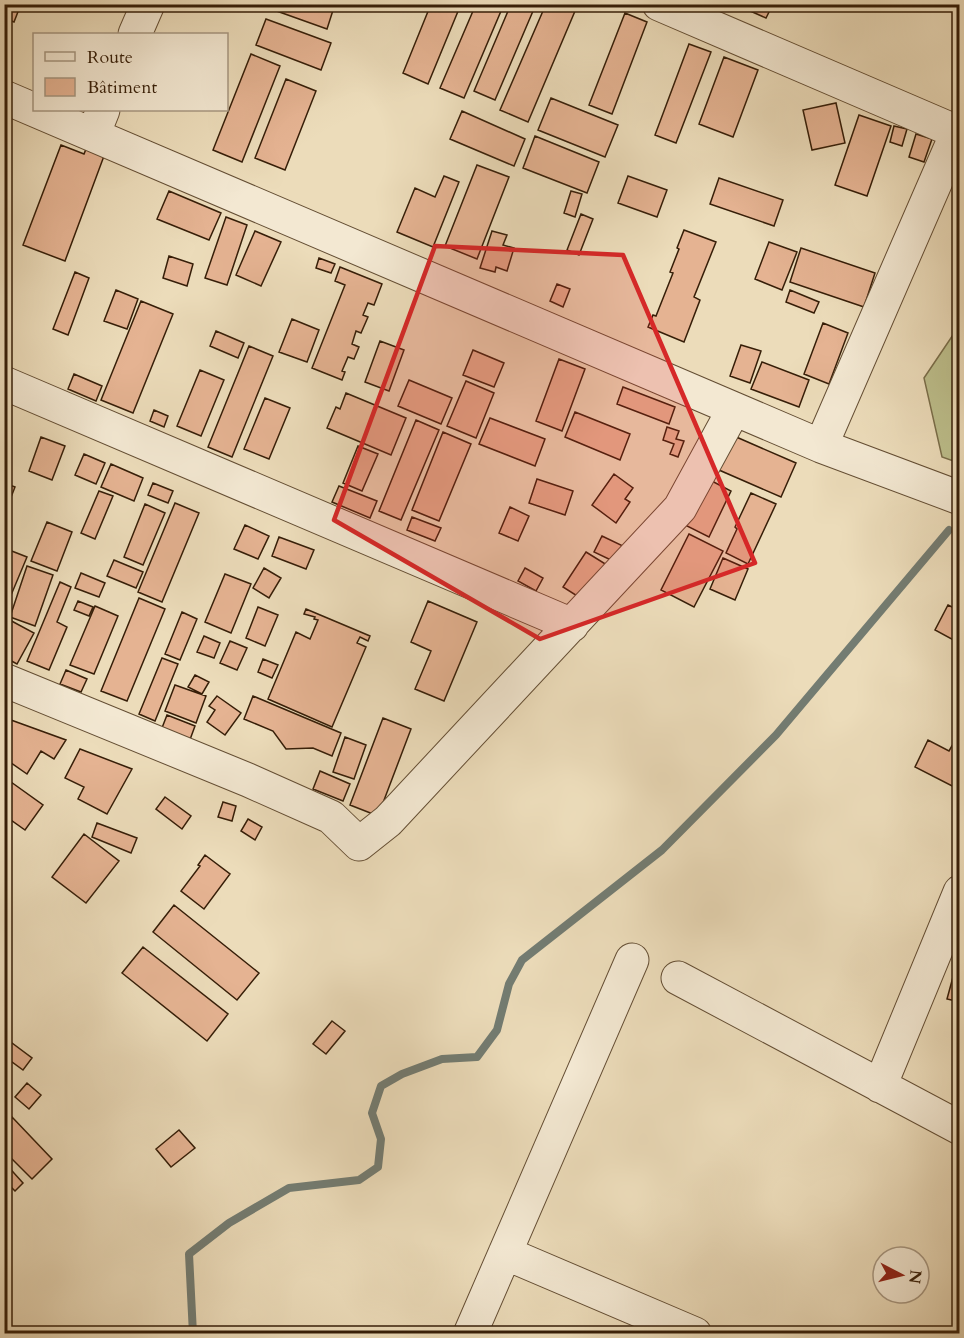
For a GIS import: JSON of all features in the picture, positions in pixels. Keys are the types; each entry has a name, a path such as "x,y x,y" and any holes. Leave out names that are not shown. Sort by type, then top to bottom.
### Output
{"street":[{"path":"135,33 148,4"},
{"path":"659,4 958,129 821,446"},
{"path":"4,97 33,105"},
{"path":"57,111 98,122 734,409 821,446 960,498"},
{"path":"4,383 572,625"},
{"path":"4,680 248,780 331,817 359,844 388,821 680,508 734,409"},
{"path":"880,1086 960,892"},
{"path":"470,1334 632,960"},
{"path":"678,978 960,1128"},
{"path":"505,1253 695,1334"}],"highlighted area":[{"path":"435,246 623,255 755,563 540,639 334,520"}],"green space":[{"path":"959,326 959,463 942,457 924,378"}],"building":[{"path":"4,4 21,4 14,22 4,18"},
{"path":"273,4 335,4 327,29 271,9"},
{"path":"431,4 461,4 428,84 403,73"},
{"path":"476,4 504,4 464,98 440,88"},
{"path":"511,4 536,4 495,100 474,91"},
{"path":"546,4 578,4 528,122 500,110"},
{"path":"750,4 773,4 766,18 748,10"},
{"path":"625,13 647,22 612,114 589,105"},
{"path":"266,19 331,43 321,70 256,45"},
{"path":"689,44 711,52 676,143 655,135"},
{"path":"251,54 280,66 242,162 213,150"},
{"path":"724,57 758,70 733,137 699,124"},
{"path":"286,79 316,91 285,170 255,158"},
{"path":"551,98 618,125 605,157 538,130"},
{"path":"836,103 845,143 812,150 803,110"},
{"path":"462,111 525,139 514,166 450,139"},
{"path":"859,115 891,126 867,196 835,185"},
{"path":"894,126 907,129 902,146 890,142"},
{"path":"916,134 932,139 924,162 909,157"},
{"path":"535,136 599,162 587,193 523,168"},
{"path":"61,145 84,154 86,149 104,156 65,261 23,245"},
{"path":"477,165 509,177 477,259 445,246"},
{"path":"444,176 459,182 433,247 397,232 415,188 435,197"},
{"path":"628,176 667,190 657,217 618,203"},
{"path":"719,178 783,200 774,226 710,204"},
{"path":"169,191 221,213 209,240 157,219"},
{"path":"571,191 582,194 575,217 564,213"},
{"path":"581,214 593,219 579,255 567,250"},
{"path":"226,217 247,225 227,285 205,278"},
{"path":"684,230 716,242 694,297 700,300 684,342 648,327 653,315 656,316 673,273 670,272"},
{"path":"255,231 281,242 261,286 236,275"},
{"path":"492,231 507,235 503,245 514,248 507,271 496,267 495,272 480,268"},
{"path":"769,242 797,252 782,290 755,279"},
{"path":"801,248 875,273 864,307 790,282"},
{"path":"169,256 193,264 187,286 163,278"},
{"path":"319,258 335,264 331,273 316,268"},
{"path":"340,267 382,284 374,305 368,303 363,315 368,317 361,333 356,331 352,344 359,347 354,359 348,357 342,371 345,372 342,380 312,368 345,285 335,281"},
{"path":"75,272 89,278 68,335 53,329"},
{"path":"557,284 570,289 563,307 550,301"},
{"path":"116,290 138,299 127,329 104,321"},
{"path":"790,290 819,302 814,313 786,302"},
{"path":"141,301 173,314 133,413 101,400"},
{"path":"292,319 319,330 307,362 279,352"},
{"path":"823,323 848,333 829,384 804,374"},
{"path":"216,331 244,343 238,358 210,346"},
{"path":"380,341 404,350 389,391 365,382"},
{"path":"741,345 761,351 750,383 730,376"},
{"path":"249,346 273,356 232,457 208,447"},
{"path":"473,350 504,363 494,387 463,375"},
{"path":"559,359 585,369 562,431 536,421"},
{"path":"762,362 809,380 799,407 751,389"},
{"path":"200,370 224,380 201,436 177,426"},
{"path":"74,374 102,386 96,401 68,389"},
{"path":"409,380 452,398 441,424 398,406"},
{"path":"466,381 494,393 476,438 447,426"},
{"path":"623,387 675,407 669,424 617,404"},
{"path":"346,393 406,418 391,455 327,428 336,407 340,409"},
{"path":"265,398 290,408 269,459 244,449"},
{"path":"154,410 168,416 164,427 150,421"},
{"path":"575,412 630,434 620,460 565,437"},
{"path":"490,418 545,439 535,466 479,444"},
{"path":"416,420 439,430 401,520 379,511"},
{"path":"667,427 679,431 676,439 684,441 678,457 670,454 674,444 663,440"},
{"path":"443,432 471,444 439,521 412,510"},
{"path":"734,436 796,463 781,497 719,470"},
{"path":"41,437 65,446 52,480 29,471"},
{"path":"358,446 378,454 362,491 343,483"},
{"path":"84,454 105,463 96,484 75,475"},
{"path":"111,464 143,478 134,501 101,487"},
{"path":"614,474 633,488 625,499 630,502 616,523 592,505"},
{"path":"537,479 573,491 565,515 529,503"},
{"path":"708,479 731,491 709,537 685,525"},
{"path":"4,483 15,487 4,515"},
{"path":"153,483 173,491 168,503 148,495"},
{"path":"339,486 377,501 370,518 332,502"},
{"path":"99,491 113,496 95,539 81,533"},
{"path":"751,493 776,504 748,564 726,553"},
{"path":"175,503 199,513 162,602 138,592"},
{"path":"145,504 165,513 143,565 124,557"},
{"path":"510,507 529,516 518,541 499,533"},
{"path":"412,517 441,528 435,541 407,530"},
{"path":"47,522 72,532 57,571 31,561"},
{"path":"245,525 269,536 258,559 234,549"},
{"path":"689,534 723,551 694,607 661,590"},
{"path":"602,536 623,546 615,562 594,552"},
{"path":"279,537 314,550 306,569 272,556"},
{"path":"4,548 27,557 9,600 4,599"},
{"path":"586,552 607,565 585,601 563,587"},
{"path":"723,558 748,569 735,600 710,589"},
{"path":"114,560 143,572 136,588 107,576"},
{"path":"27,566 53,575 35,626 10,617"},
{"path":"264,568 281,578 269,598 253,588"},
{"path":"525,568 543,578 536,591 518,581"},
{"path":"81,573 105,583 99,597 75,588"},
{"path":"225,574 251,584 231,633 205,622"},
{"path":"60,582 71,587 57,622 67,627 49,670 27,661"},
{"path":"139,598 165,609 127,701 101,691"},
{"path":"78,601 93,607 89,616 74,610"},
{"path":"428,601 477,622 444,701 415,689 431,651 411,642"},
{"path":"948,605 960,611 959,643 935,630"},
{"path":"95,606 118,616 94,674 70,665"},
{"path":"258,607 278,615 265,646 246,638"},
{"path":"306,609 370,636 368,641 360,637 357,643 366,647 332,727 268,699 296,632 310,639 318,620 304,614"},
{"path":"182,612 197,619 180,660 165,654"},
{"path":"6,618 34,633 17,664 4,657"},
{"path":"204,636 220,643 214,658 197,652"},
{"path":"230,641 247,648 237,670 220,663"},
{"path":"162,658 178,664 155,721 139,714"},
{"path":"263,659 278,665 272,678 258,672"},
{"path":"66,670 87,679 81,692 60,684"},
{"path":"195,675 209,682 202,694 188,687"},
{"path":"175,685 206,696 196,723 165,711"},
{"path":"217,696 241,713 225,735 207,722 215,710 209,706"},
{"path":"253,696 341,733 332,756 313,748 286,749 273,731 244,719"},
{"path":"167,715 195,726 188,745 160,733"},
{"path":"383,718 411,729 378,816 350,805"},
{"path":"11,720 66,740 54,759 41,751 27,774 4,758 4,729"},
{"path":"960,732 960,790 915,767 928,740 949,751"},
{"path":"345,737 366,745 354,779 333,772"},
{"path":"80,749 132,769 107,814 78,799 84,787 65,778"},
{"path":"320,771 350,784 343,801 313,789"},
{"path":"4,777 43,805 25,830 4,815"},
{"path":"165,797 191,816 182,829 156,809"},
{"path":"223,802 236,806 232,821 218,817"},
{"path":"248,819 262,827 255,840 241,831"},
{"path":"97,823 137,838 131,853 92,837"},
{"path":"84,834 119,861 86,903 52,877"},
{"path":"205,855 230,874 204,909 181,891 200,866 198,865"},
{"path":"174,905 259,973 237,1000 153,932"},
{"path":"143,947 228,1014 207,1041 122,973"},
{"path":"956,966 960,967 960,1002 947,999"},
{"path":"332,1021 345,1031 326,1054 313,1044"},
{"path":"4,1037 32,1058 23,1070 4,1056"},
{"path":"27,1083 41,1095 29,1109 15,1097"},
{"path":"12,1117 52,1159 32,1179 4,1151 4,1125"},
{"path":"179,1130 195,1148 171,1167 156,1149"},
{"path":"4,1162 23,1183 15,1191 4,1180"}],"waterway":[{"path":"193,1334 189,1254 229,1223 289,1188 359,1180 378,1167 381,1139 372,1113 381,1086 402,1074 442,1059 477,1057 497,1030 509,984 522,960 662,850 776,735 949,530"}]}
